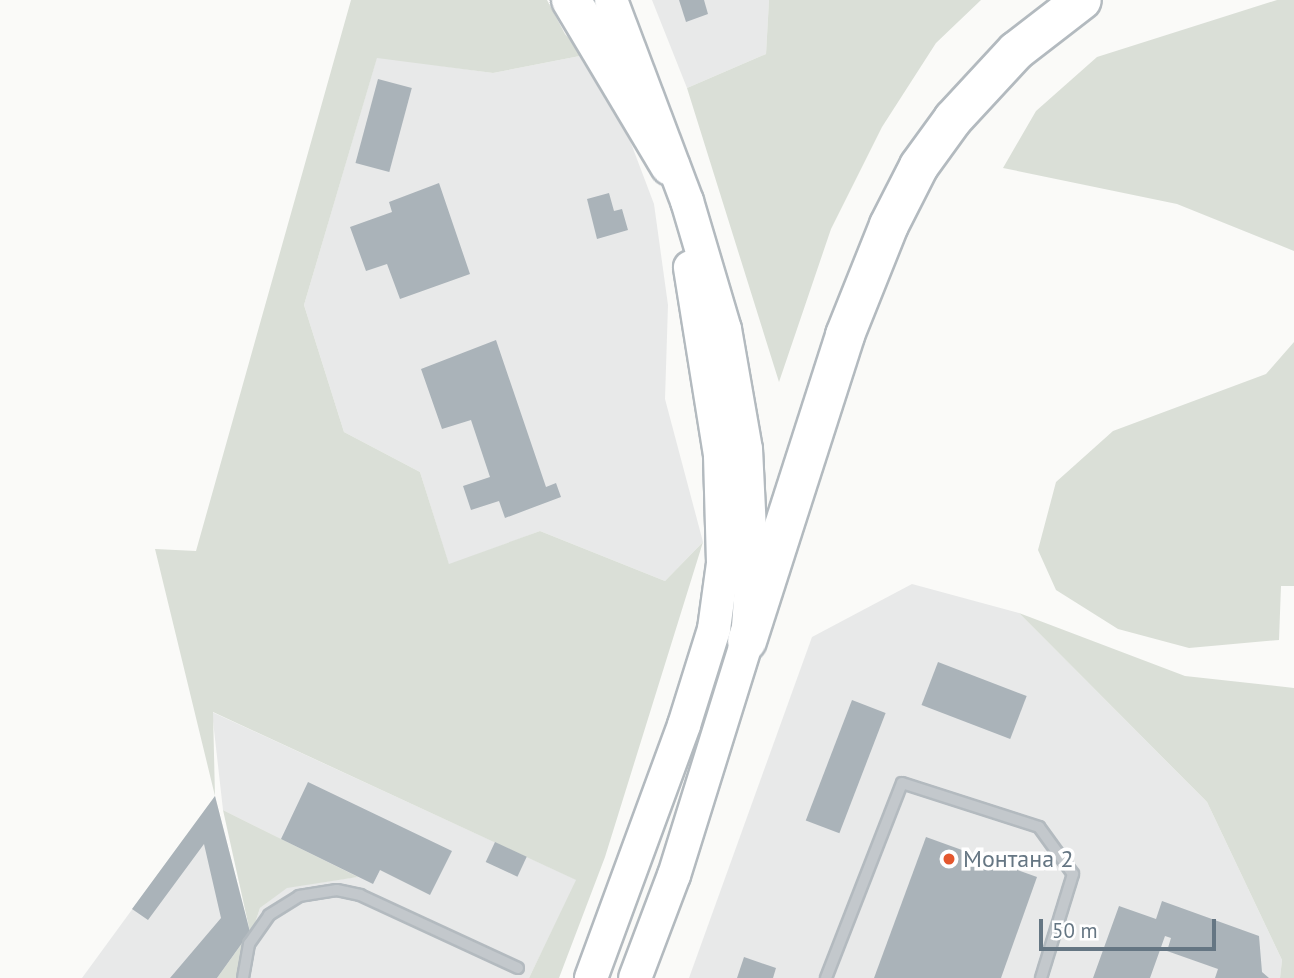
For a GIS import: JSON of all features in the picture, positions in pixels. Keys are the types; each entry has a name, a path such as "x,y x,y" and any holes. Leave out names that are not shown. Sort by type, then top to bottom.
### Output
{"highway":[{"path":"571,0 670,166"},
{"path":"747,640 845,335 901,202 946,128 984,82 1048,23 1082,0"}],"main road":[{"path":"611,0 670,166 687,201 708,269 740,403 751,557 747,640 674,875 635,978"},
{"path":"590,978 684,725 714,629 723,563 720,455 670,166"}],"lane":[{"path":"826,978 902,783 1039,827 1073,874 1041,978"},
{"path":"648,978 664,937 674,875"},
{"path":"243,978 250,944 269,915 299,896 337,890 360,895 518,968"}],"shaded area":[{"path":"351,0 547,0 565,34 585,55 493,73 377,58 304,305 344,432 420,472 449,564 540,531 665,581 703,542 605,857 559,978 529,978 576,880 213,712 215,796 155,549 196,551"},
{"path":"652,0 769,0 766,54 687,88"},
{"path":"769,0 981,0 936,43 882,127 831,229 779,382 687,88 766,54"},
{"path":"1277,0 1294,0 1294,251 1177,204 1003,168 1036,111 1097,57"},
{"path":"585,55 626,130 654,204 668,305 665,399 703,542 665,581 540,531 449,565 420,472 344,432 304,305 377,57 493,73"},
{"path":"1294,342 1294,586 1281,586 1279,640 1189,648 1118,629 1056,590 1038,550 1056,482 1113,431 1266,374"},
{"path":"912,584 1019,613 1207,802 1282,960 1280,978 689,978 812,637"},
{"path":"1019,613 1185,676 1294,688 1294,978 1280,978 1282,960 1207,802"},
{"path":"212,712 577,880 529,978 237,978 260,908 287,887 357,877 223,810"},
{"path":"215,796 250,932 217,978 82,978"},
{"path":"223,810 358,877 287,888 260,908 237,978 217,978 250,932"}],"building":[{"path":"679,0 704,0 708,14 686,22"},
{"path":"378,79 412,88 389,172 355,163"},
{"path":"439,183 470,274 400,299 387,264 366,271 350,227 392,212 389,202"},
{"path":"609,193 614,211 622,209 628,230 597,239 587,199"},
{"path":"496,340 546,487 556,483 561,497 505,518 499,501 471,510 463,486 490,477 471,420 442,429 421,369"},
{"path":"938,662 1027,696 1010,739 922,705"},
{"path":"852,700 886,713 839,833 806,820"},
{"path":"308,782 452,851 430,895 380,870 373,884 281,839"},
{"path":"215,796 250,932 217,978 170,978 221,918 204,844 148,920 132,909"},
{"path":"926,837 1037,877 1001,978 874,978"},
{"path":"495,842 527,857 517,877 486,862"},
{"path":"1162,901 1259,936 1262,972 1269,978 1215,978 1218,969 1167,951 1171,938 1165,936 1150,978 1093,978 1119,906 1156,919"},
{"path":"744,957 776,968 773,978 737,978"}],"place":[{"name":"Монтана 2","path":"949,859"}]}
